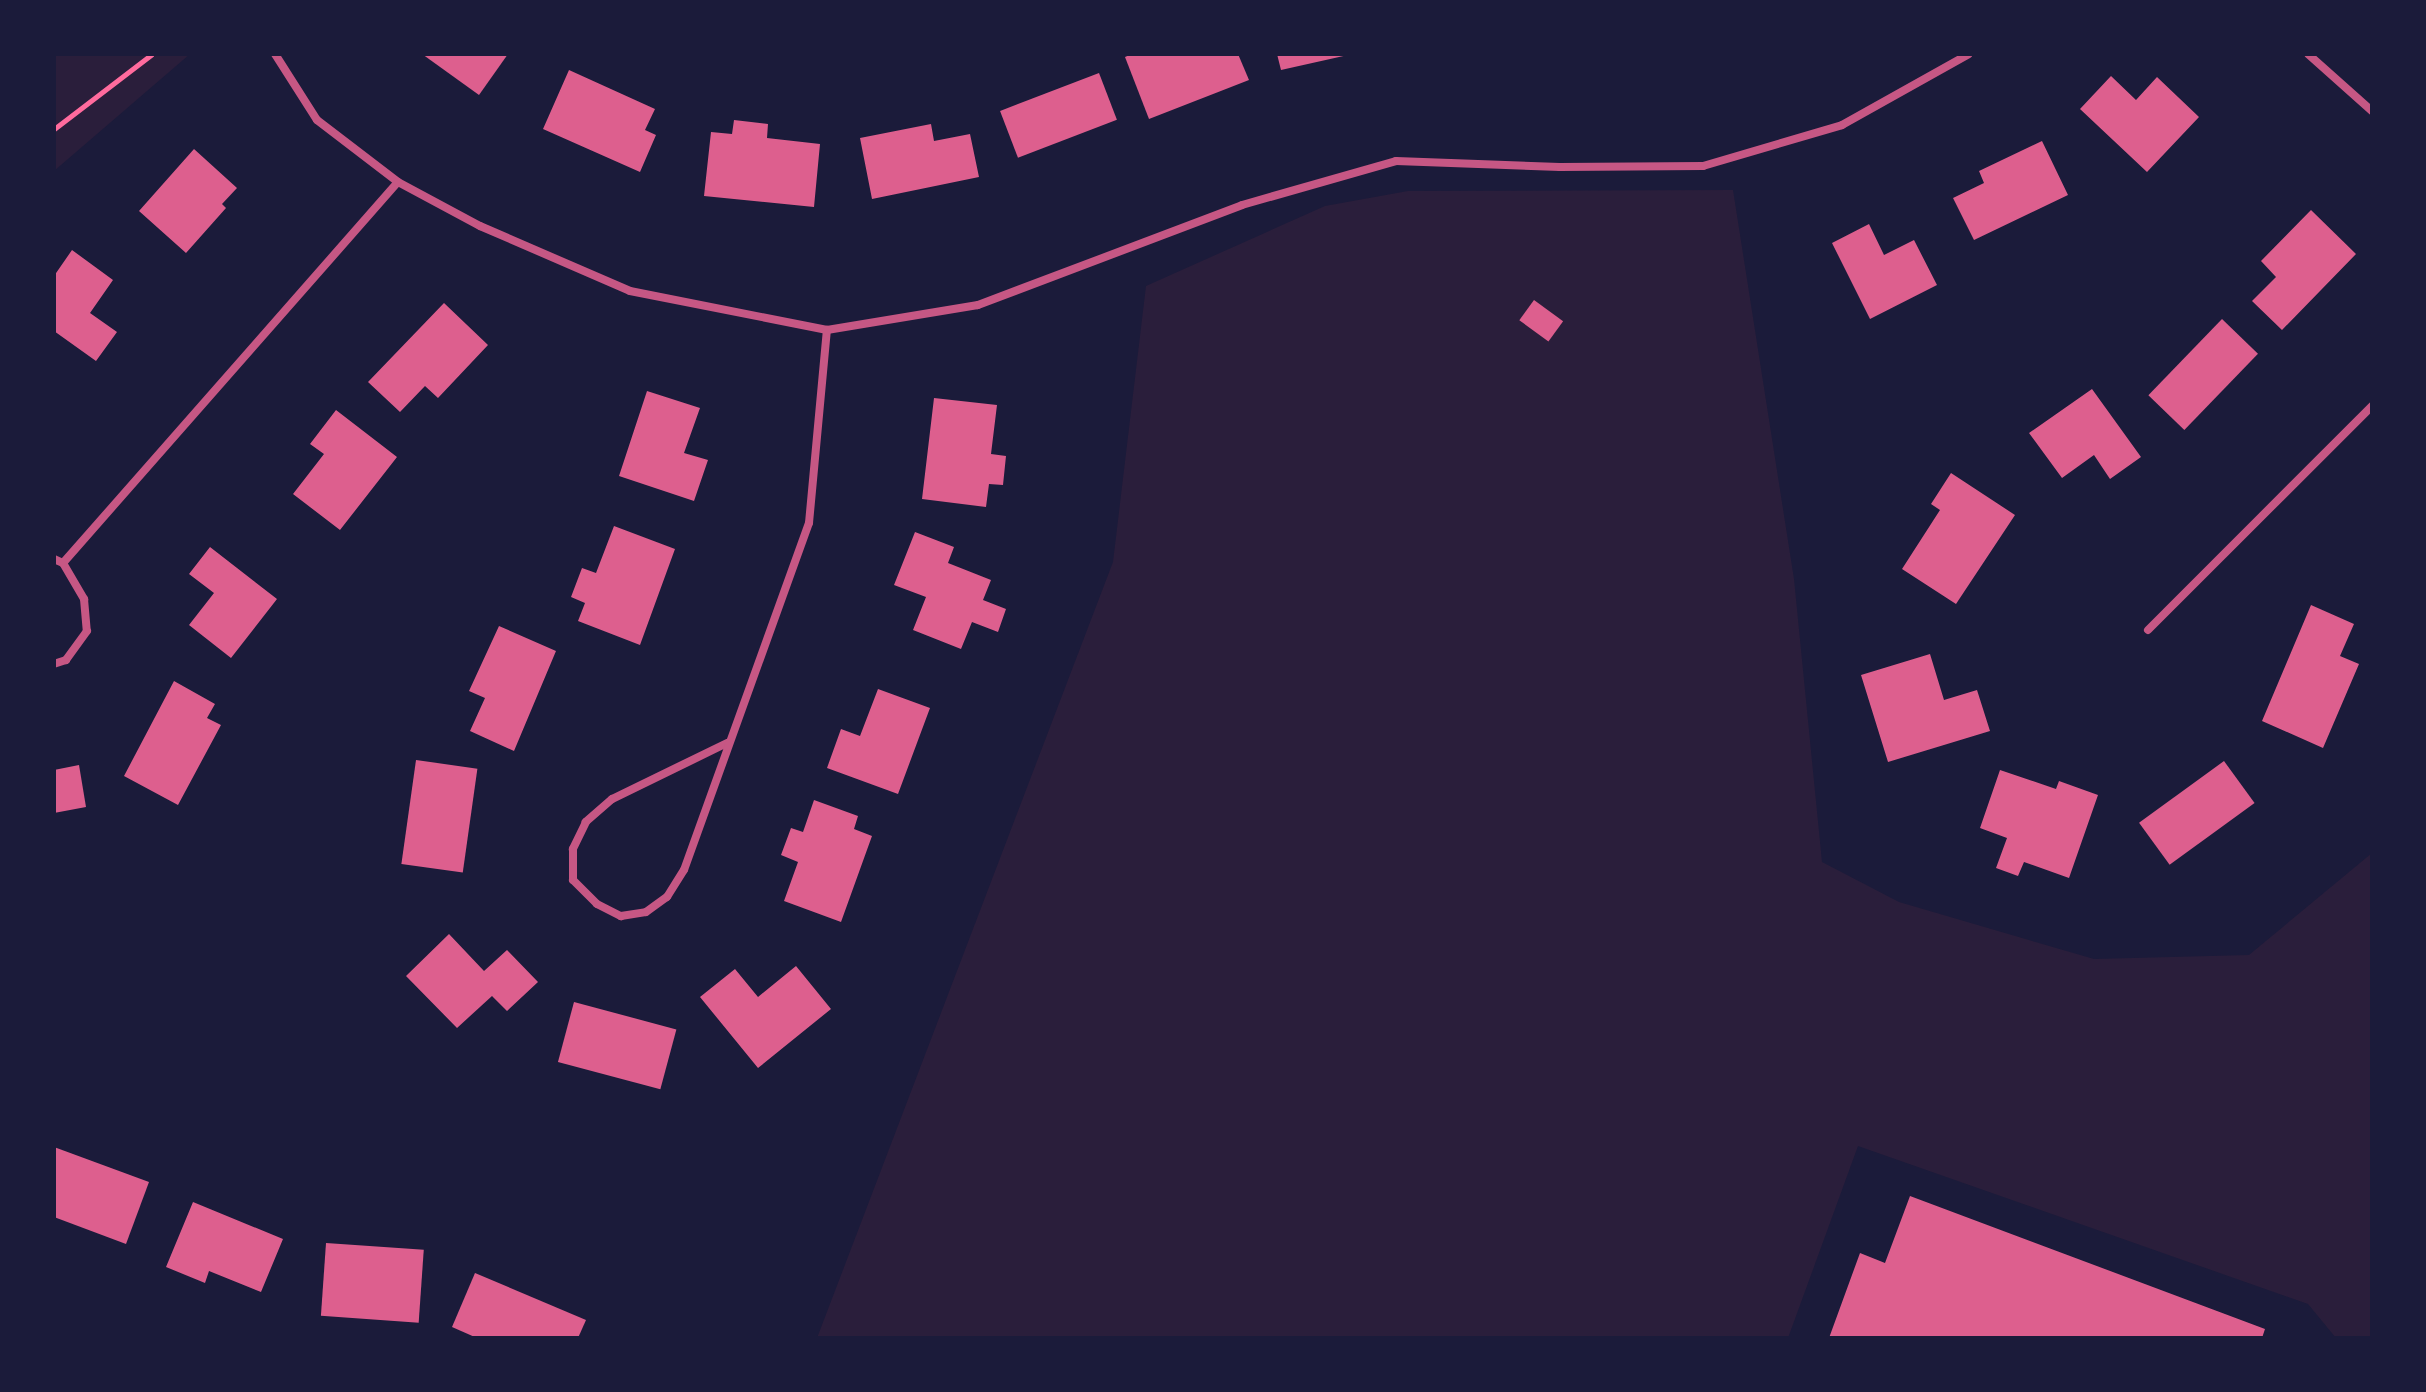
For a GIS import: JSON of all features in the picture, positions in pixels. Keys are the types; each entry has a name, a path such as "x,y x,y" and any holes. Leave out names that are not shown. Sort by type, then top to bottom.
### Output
{"street":[{"path":"275,54 317,120 398,182 480,226 630,291 827,330 978,305 1242,205 1396,161 1560,167 1703,166 1842,125 1969,54"},
{"path":"2308,54 2372,111"},
{"path":"54,664 66,660 87,631 84,599 58,561 398,182"},
{"path":"727,743 612,799 586,822 573,849 573,880 597,904 621,916 646,912 667,897 684,870 727,743 809,523 827,330"},
{"path":"2148,630 2372,406"}],"path":[{"path":"54,129 152,54"}],"shaded area":[{"path":"54,54 190,54 54,171"},
{"path":"1733,190 1794,579 1822,862 1899,902 2094,959 2249,955 2372,853 2372,1338 2336,1338 2308,1304 1858,1146 1788,1338 817,1338 1113,562 1146,286 1325,206 1408,191"}],"building":[{"path":"422,54 508,54 479,95"},
{"path":"1132,54 1238,54 1249,80 1149,119 1125,57"},
{"path":"1277,54 1348,54 1348,55 1281,70"},
{"path":"569,70 655,109 645,130 656,135 640,172 543,129"},
{"path":"1099,73 1117,120 1018,158 1000,111"},
{"path":"2111,76 2136,100 2157,77 2199,117 2147,172 2080,109"},
{"path":"734,120 768,124 767,138 820,144 814,207 704,196 711,132 732,134"},
{"path":"931,124 934,141 970,134 979,177 872,199 860,138"},
{"path":"2042,141 2068,195 1974,240 1953,198 1984,183 1979,171"},
{"path":"194,149 237,188 222,204 226,208 186,253 139,211"},
{"path":"2311,210 2356,254 2282,330 2252,301 2276,277 2261,261"},
{"path":"1869,224 1884,255 1914,240 1937,285 1870,319 1832,243"},
{"path":"72,250 113,280 90,313 117,332 96,361 54,331 54,276"},
{"path":"1534,300 1563,321 1548,341 1519,320"},
{"path":"444,303 488,345 438,398 425,386 400,412 368,382"},
{"path":"2222,319 2258,354 2184,430 2148,395"},
{"path":"2092,389 2141,457 2110,479 2094,455 2062,478 2029,433"},
{"path":"647,391 700,408 684,453 708,460 694,501 619,476"},
{"path":"934,398 997,405 991,454 1006,456 1003,485 989,484 986,507 922,499"},
{"path":"336,410 397,457 340,530 293,494 324,454 310,444"},
{"path":"1951,473 2015,515 1956,604 1902,569 1940,510 1931,504"},
{"path":"614,526 675,549 640,645 578,621 585,603 571,597 582,568 596,573"},
{"path":"915,532 954,547 948,563 991,580 983,600 1006,609 998,632 972,622 961,649 913,630 926,597 894,585"},
{"path":"210,547 277,599 231,658 189,625 214,593 189,574"},
{"path":"2311,605 2354,624 2340,656 2359,664 2323,748 2262,721"},
{"path":"499,626 556,651 514,751 470,731 485,698 469,691"},
{"path":"1930,654 1944,700 1977,690 1990,731 1888,762 1861,675"},
{"path":"174,681 215,704 207,718 221,725 178,805 124,776"},
{"path":"878,689 930,708 898,794 827,768 841,729 860,736"},
{"path":"416,760 477,769 463,873 401,864"},
{"path":"2224,761 2255,803 2170,865 2139,823"},
{"path":"79,765 86,807 54,813 54,770"},
{"path":"2000,770 2056,789 2059,781 2098,795 2069,878 2024,862 2018,876 1996,868 2007,838 1980,828"},
{"path":"814,800 858,816 854,829 872,836 841,922 784,901 798,862 781,855 791,828 803,832"},
{"path":"449,934 484,971 507,950 538,982 507,1011 492,996 457,1028 406,976"},
{"path":"796,966 831,1009 758,1068 700,997 735,969 758,997"},
{"path":"574,1002 676,1029 660,1089 558,1062"},
{"path":"54,1147 149,1182 126,1244 54,1217"},
{"path":"1910,1196 2265,1329 2262,1338 1829,1338 1860,1253 1885,1263"},
{"path":"193,1202 283,1239 261,1292 209,1271 205,1283 166,1267"},
{"path":"326,1243 424,1250 419,1323 321,1316"},
{"path":"475,1273 586,1320 578,1338 477,1338 452,1327"}]}
